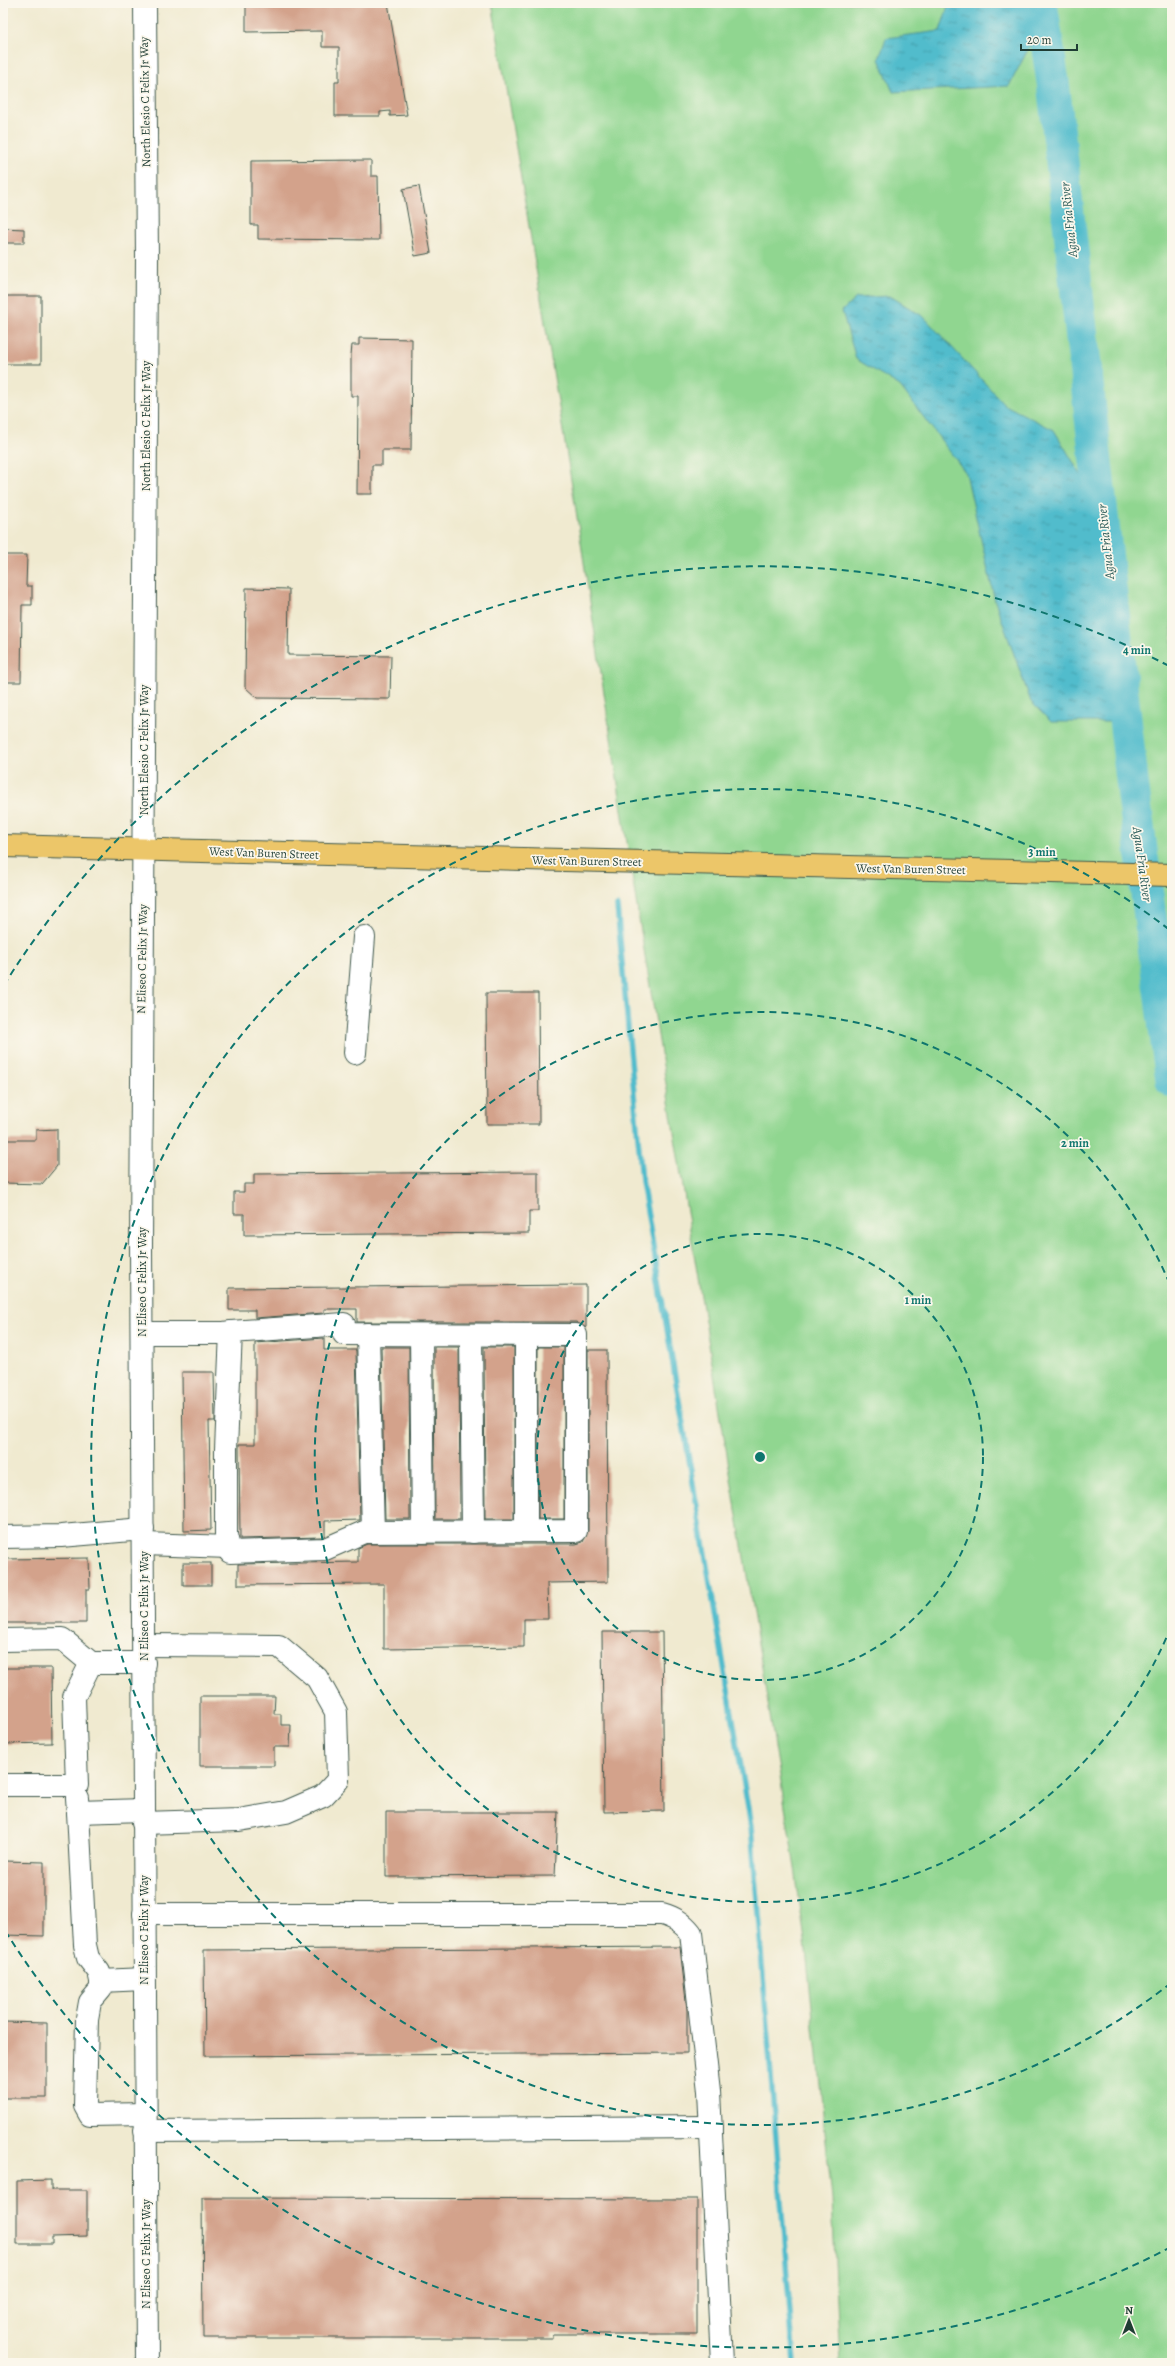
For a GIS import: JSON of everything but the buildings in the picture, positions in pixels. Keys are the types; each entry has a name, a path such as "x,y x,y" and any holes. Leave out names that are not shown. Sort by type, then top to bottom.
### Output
{"main road":[{"name":"West Van Buren Street","path":"3,846 1172,876"}],"street":[{"name":"North Elesio C Felix Jr Way","path":"144,850 148,258 145,3"},
{"name":"N Eliseo C Felix Jr Way","path":"144,850 141,996 144,1979 147,2363"},
{"path":"355,1053 364,937"},
{"path":"142,1333 231,1332 344,1324 344,1334 576,1335 576,1531 364,1532 326,1549 230,1552 226,1535 226,1449 231,1332"},
{"path":"368,1334 373,1532"},
{"path":"421,1334 423,1532"},
{"path":"471,1335 473,1532"},
{"path":"526,1335 526,1531"},
{"path":"3,1537 143,1537 229,1547"},
{"path":"3,1640 62,1639 91,1663 144,1654 279,1646 317,1678 336,1712 338,1780 323,1796 286,1812 239,1820 144,1817 78,1812"},
{"path":"91,1663 74,1697 85,1945 88,1958 99,1972 101,1981 101,1989 90,2002 87,2019 85,2106 90,2115 145,2123 711,2127"},
{"path":"3,1785 77,1784"},
{"path":"144,1914 662,1914 674,1917 684,1923 691,1933 711,2127 722,2363"},
{"path":"101,1981 144,1979"}],"green space":[{"path":"492,3 1172,3 1172,2363 840,2363 832,2199 805,1941 795,1868 636,901 575,504"}],"water":[{"path":"949,3 1050,3 1049,9 1009,86 893,92 879,59 886,38 940,31"},
{"path":"890,296 924,317 1005,405 1054,430 1095,498 1109,532 1119,702 1112,722 1051,722 1031,702 995,601 966,473 900,386 856,359 842,311 856,298"}],"waterway":[{"name":"Agua Fria River","path":"1041,3 1053,82 1133,789 1172,1081"},
{"path":"617,906 642,1181 751,1826 794,2363"}]}
